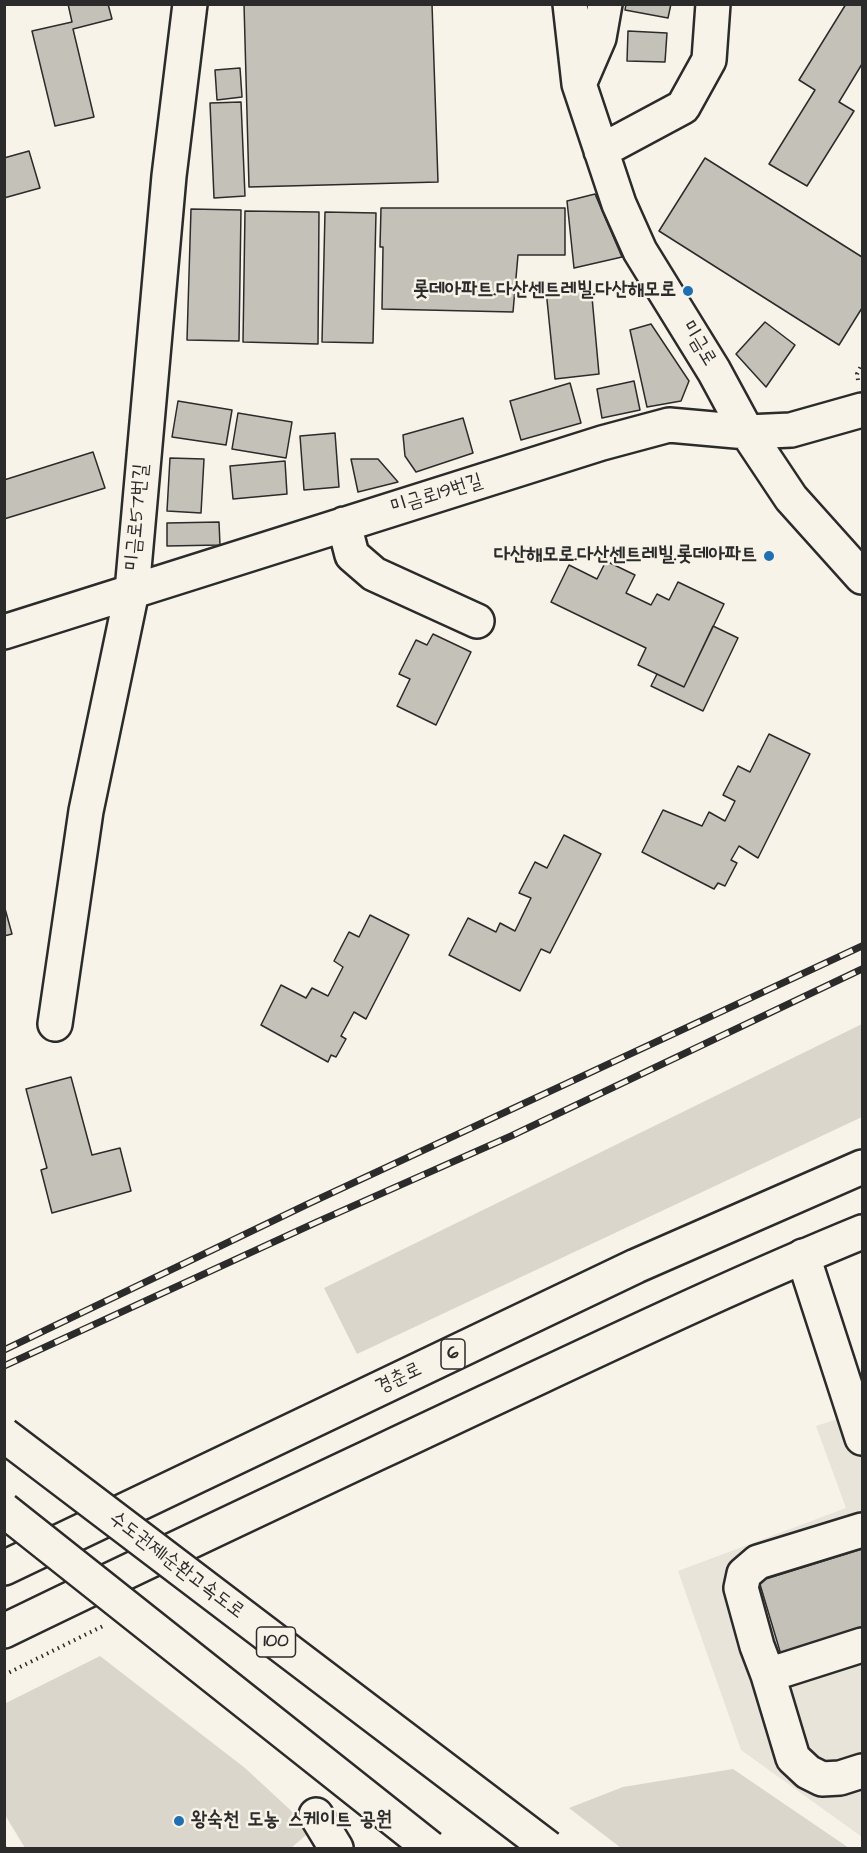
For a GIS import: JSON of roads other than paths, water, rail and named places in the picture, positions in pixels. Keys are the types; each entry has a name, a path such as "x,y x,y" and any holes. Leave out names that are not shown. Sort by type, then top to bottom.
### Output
{"main road":[{"name":"미금로57번길","path":"55,1024 86,811 132,591 169,176 190,4"},
{"name":"미금로","path":"570,4 579,84 619,204 640,251 714,371 747,432 791,498 862,577"},
{"path":"579,84 599,38 605,4"},
{"path":"601,151 683,107 709,60 713,4"},
{"name":"미금로19번길","path":"4,632 602,443 669,426 747,432 791,430 860,395"},
{"path":"344,524 352,555 374,574 477,621"},
{"name":"경춘로","path":"4,1568 636,1266 862,1167"},
{"path":"4,1631 169,1550 662,1320 862,1232"},
{"path":"803,1256 862,1438"},
{"name":"수도권제1순환고속도로","path":"4,1435 548,1848"},
{"path":"4,1510 430,1848"},
{"path":"862,1530 758,1562 744,1574 741,1588 793,1758 808,1772 822,1779 840,1778 862,1771"},
{"path":"768,1675 862,1645"},
{"path":"316,1815 336,1848"}],"railway":[{"path":"4,1350 310,1203 862,946"},
{"path":"4,1366 317,1222 511,1136 862,969"}],"place":[{"name":"롯데아파트.다산센트레빌.다산해모로","path":"688,291"},
{"name":"다산해모로.다산센트레빌.롯데아파트","path":"769,556"},
{"name":"왕숙천 도농 스케이트 공원","path":"179,1821"}]}
